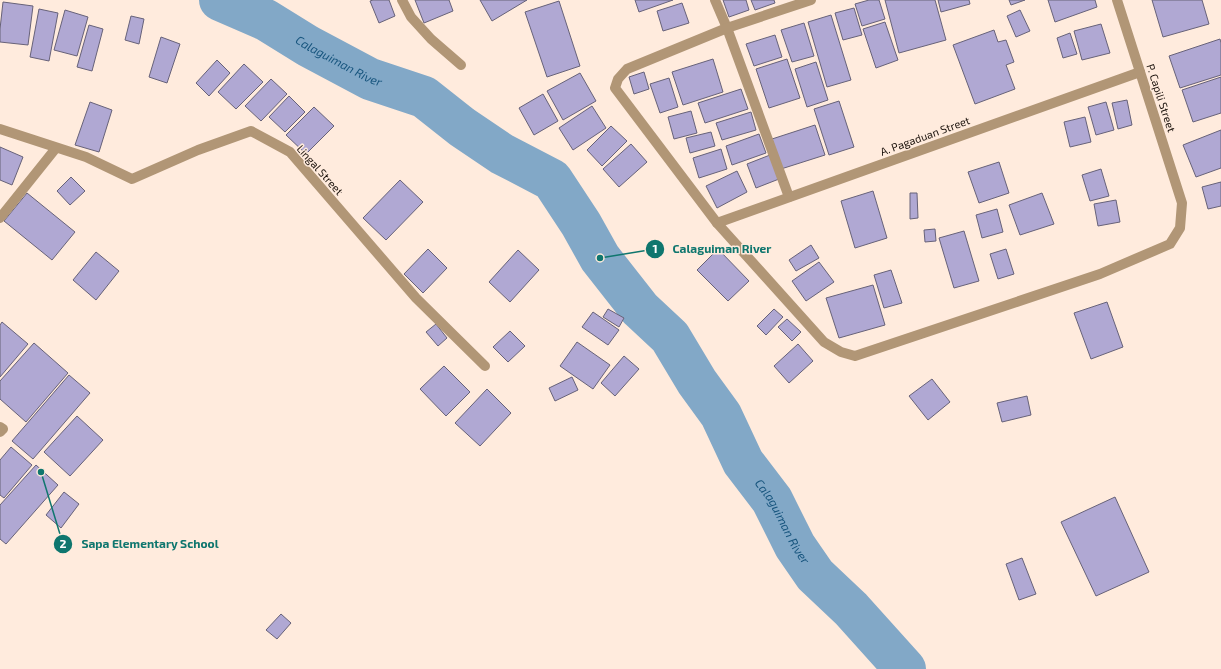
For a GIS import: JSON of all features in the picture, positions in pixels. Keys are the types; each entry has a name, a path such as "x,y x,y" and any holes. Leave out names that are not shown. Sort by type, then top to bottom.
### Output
{"street":[{"path":"402,0 411,17 431,39 461,65"},
{"path":"715,0 727,28 789,197"},
{"path":"717,223 615,88 618,79 627,69 727,28 811,0"},
{"name":"P. Capili Street","path":"717,223 824,342 841,352 855,356 1100,274 1170,244 1180,228 1182,204 1117,0"},
{"name":"A. Pagaduan Street","path":"717,223 1140,72"},
{"path":"0,129 56,148 0,218"},
{"name":"Lingal Street","path":"56,148 86,157 132,178 250,130 290,152 416,298 485,366"},
{"path":"0,427 2,429 0,432"}],"building":[{"path":"389,0 395,16 379,23 370,1"},
{"path":"415,0 449,0 453,11 424,23"},
{"path":"480,0 527,0 492,21"},
{"path":"635,0 673,0 639,12"},
{"path":"723,0 746,0 749,10 729,17"},
{"path":"751,0 774,0 775,3 755,10"},
{"path":"869,0 879,0 885,19 862,26 855,4"},
{"path":"885,0 935,0 946,40 899,53"},
{"path":"938,0 969,0 970,4 941,12"},
{"path":"1009,0 1025,0 1011,5"},
{"path":"1048,0 1095,0 1097,7 1055,22"},
{"path":"1152,0 1202,0 1209,24 1163,37"},
{"path":"559,1 580,66 547,77 525,12"},
{"path":"3,2 33,6 28,45 0,42"},
{"path":"682,3 689,23 663,31 657,11"},
{"path":"854,8 862,35 843,40 835,13"},
{"path":"39,9 58,13 49,61 30,57"},
{"path":"65,10 88,17 77,56 54,50"},
{"path":"1020,10 1030,31 1016,37 1007,16"},
{"path":"831,15 851,80 827,87 808,22"},
{"path":"131,16 144,19 139,44 125,40"},
{"path":"885,22 898,60 876,68 863,29"},
{"path":"804,23 814,56 792,62 781,30"},
{"path":"1101,24 1110,53 1082,60 1074,31"},
{"path":"89,25 103,29 92,71 77,67"},
{"path":"994,30 998,42 1006,40 1014,62 1006,65 1015,89 975,104 953,45"},
{"path":"1070,33 1077,54 1063,58 1057,38"},
{"path":"775,35 782,57 754,66 746,44"},
{"path":"161,37 180,44 167,83 149,77"},
{"path":"1220,39 1221,75 1180,88 1169,56"},
{"path":"713,59 723,92 683,105 672,72"},
{"path":"787,59 800,98 769,108 756,69"},
{"path":"217,60 230,73 209,96 196,83"},
{"path":"816,62 828,100 807,107 795,69"},
{"path":"244,64 263,82 236,109 218,92"},
{"path":"644,72 649,89 634,94 629,77"},
{"path":"580,73 596,101 563,120 547,91"},
{"path":"1221,77 1221,113 1193,122 1182,90"},
{"path":"669,78 678,107 660,113 650,84"},
{"path":"271,79 287,94 261,121 245,106"},
{"path":"741,89 748,109 705,123 698,103"},
{"path":"543,94 558,121 534,135 519,108"},
{"path":"289,96 305,112 285,132 269,117"},
{"path":"1127,100 1132,125 1118,129 1112,103"},
{"path":"839,101 854,147 829,155 814,109"},
{"path":"90,102 112,110 99,152 75,145"},
{"path":"1106,102 1114,130 1096,135 1088,107"},
{"path":"592,106 606,128 573,150 559,128"},
{"path":"314,107 334,126 306,154 286,135"},
{"path":"691,111 697,133 674,139 668,117"},
{"path":"751,112 756,130 722,140 716,123"},
{"path":"1085,117 1091,142 1070,147 1064,122"},
{"path":"815,125 825,155 781,169 772,139"},
{"path":"611,126 627,141 602,166 587,150"},
{"path":"1221,130 1221,168 1196,177 1183,145"},
{"path":"711,132 715,146 690,153 686,138"},
{"path":"759,134 766,153 732,165 726,146"},
{"path":"631,144 647,162 619,187 603,169"},
{"path":"0,147 23,157 12,185 0,180"},
{"path":"721,149 727,169 699,178 693,158"},
{"path":"770,155 779,179 756,188 747,164"},
{"path":"999,162 1009,193 979,203 968,172"},
{"path":"1101,169 1109,196 1090,201 1082,175"},
{"path":"737,171 747,192 717,208 706,186"},
{"path":"71,177 85,191 70,205 57,191"},
{"path":"400,180 423,202 386,240 363,218"},
{"path":"1221,182 1221,206 1208,209 1202,187"},
{"path":"873,191 887,238 855,248 841,201"},
{"path":"27,193 75,232 52,260 4,221"},
{"path":"910,193 917,193 918,218 910,219"},
{"path":"1042,193 1054,224 1020,235 1009,205"},
{"path":"1116,200 1120,222 1098,226 1094,204"},
{"path":"997,209 1003,232 982,238 976,215"},
{"path":"935,229 936,241 925,242 924,230"},
{"path":"964,231 979,281 954,288 939,238"},
{"path":"811,245 819,258 796,271 789,260"},
{"path":"428,249 447,268 423,293 404,274"},
{"path":"718,249 749,281 728,301 697,270"},
{"path":"1006,249 1014,274 998,279 990,254"},
{"path":"518,250 539,270 510,302 489,282"},
{"path":"96,252 119,271 96,300 73,280"},
{"path":"819,262 834,282 806,301 792,281"},
{"path":"891,270 902,303 884,308 874,275"},
{"path":"873,285 885,325 839,338 826,298"},
{"path":"1107,302 1123,347 1091,359 1074,313"},
{"path":"608,309 624,318 619,327 603,317"},
{"path":"774,309 783,317 766,335 757,326"},
{"path":"593,312 619,330 608,345 582,327"},
{"path":"787,319 801,332 792,341 778,327"},
{"path":"2,322 28,344 0,377 0,325"},
{"path":"436,324 447,338 438,346 426,332"},
{"path":"510,331 525,346 508,362 493,347"},
{"path":"577,342 610,365 593,389 560,366"},
{"path":"34,343 68,373 26,422 0,399 0,381"},
{"path":"798,344 813,361 789,383 774,366"},
{"path":"624,356 639,369 615,396 601,383"},
{"path":"444,366 470,392 446,416 420,389"},
{"path":"69,375 90,393 33,459 12,441"},
{"path":"572,377 578,390 555,401 549,388"},
{"path":"932,379 950,402 928,420 909,396"},
{"path":"487,389 511,413 480,446 455,423"},
{"path":"1027,396 1031,415 1002,422 997,403"},
{"path":"77,416 103,440 70,476 44,452"},
{"path":"11,447 32,465 4,498 0,495 0,460"},
{"path":"36,465 58,485 6,544 0,539 0,505"},
{"path":"64,492 79,504 61,528 46,515"},
{"path":"1115,497 1149,572 1096,596 1061,522"},
{"path":"1022,558 1036,594 1019,600 1006,564"},
{"path":"281,614 291,623 277,639 266,630"}],"waterway":[{"name":"Calaguiman River","path":"220,0 266,20 308,46 370,79 424,97 462,127 502,154 552,180 581,224 600,258 640,309 670,337 697,382 721,415 743,462 772,500 795,546 815,575 851,609 905,669"}],"place":[{"name":"Calaguiman River","path":"600,258"},
{"name":"Sapa Elementary School","path":"41,472"}]}
